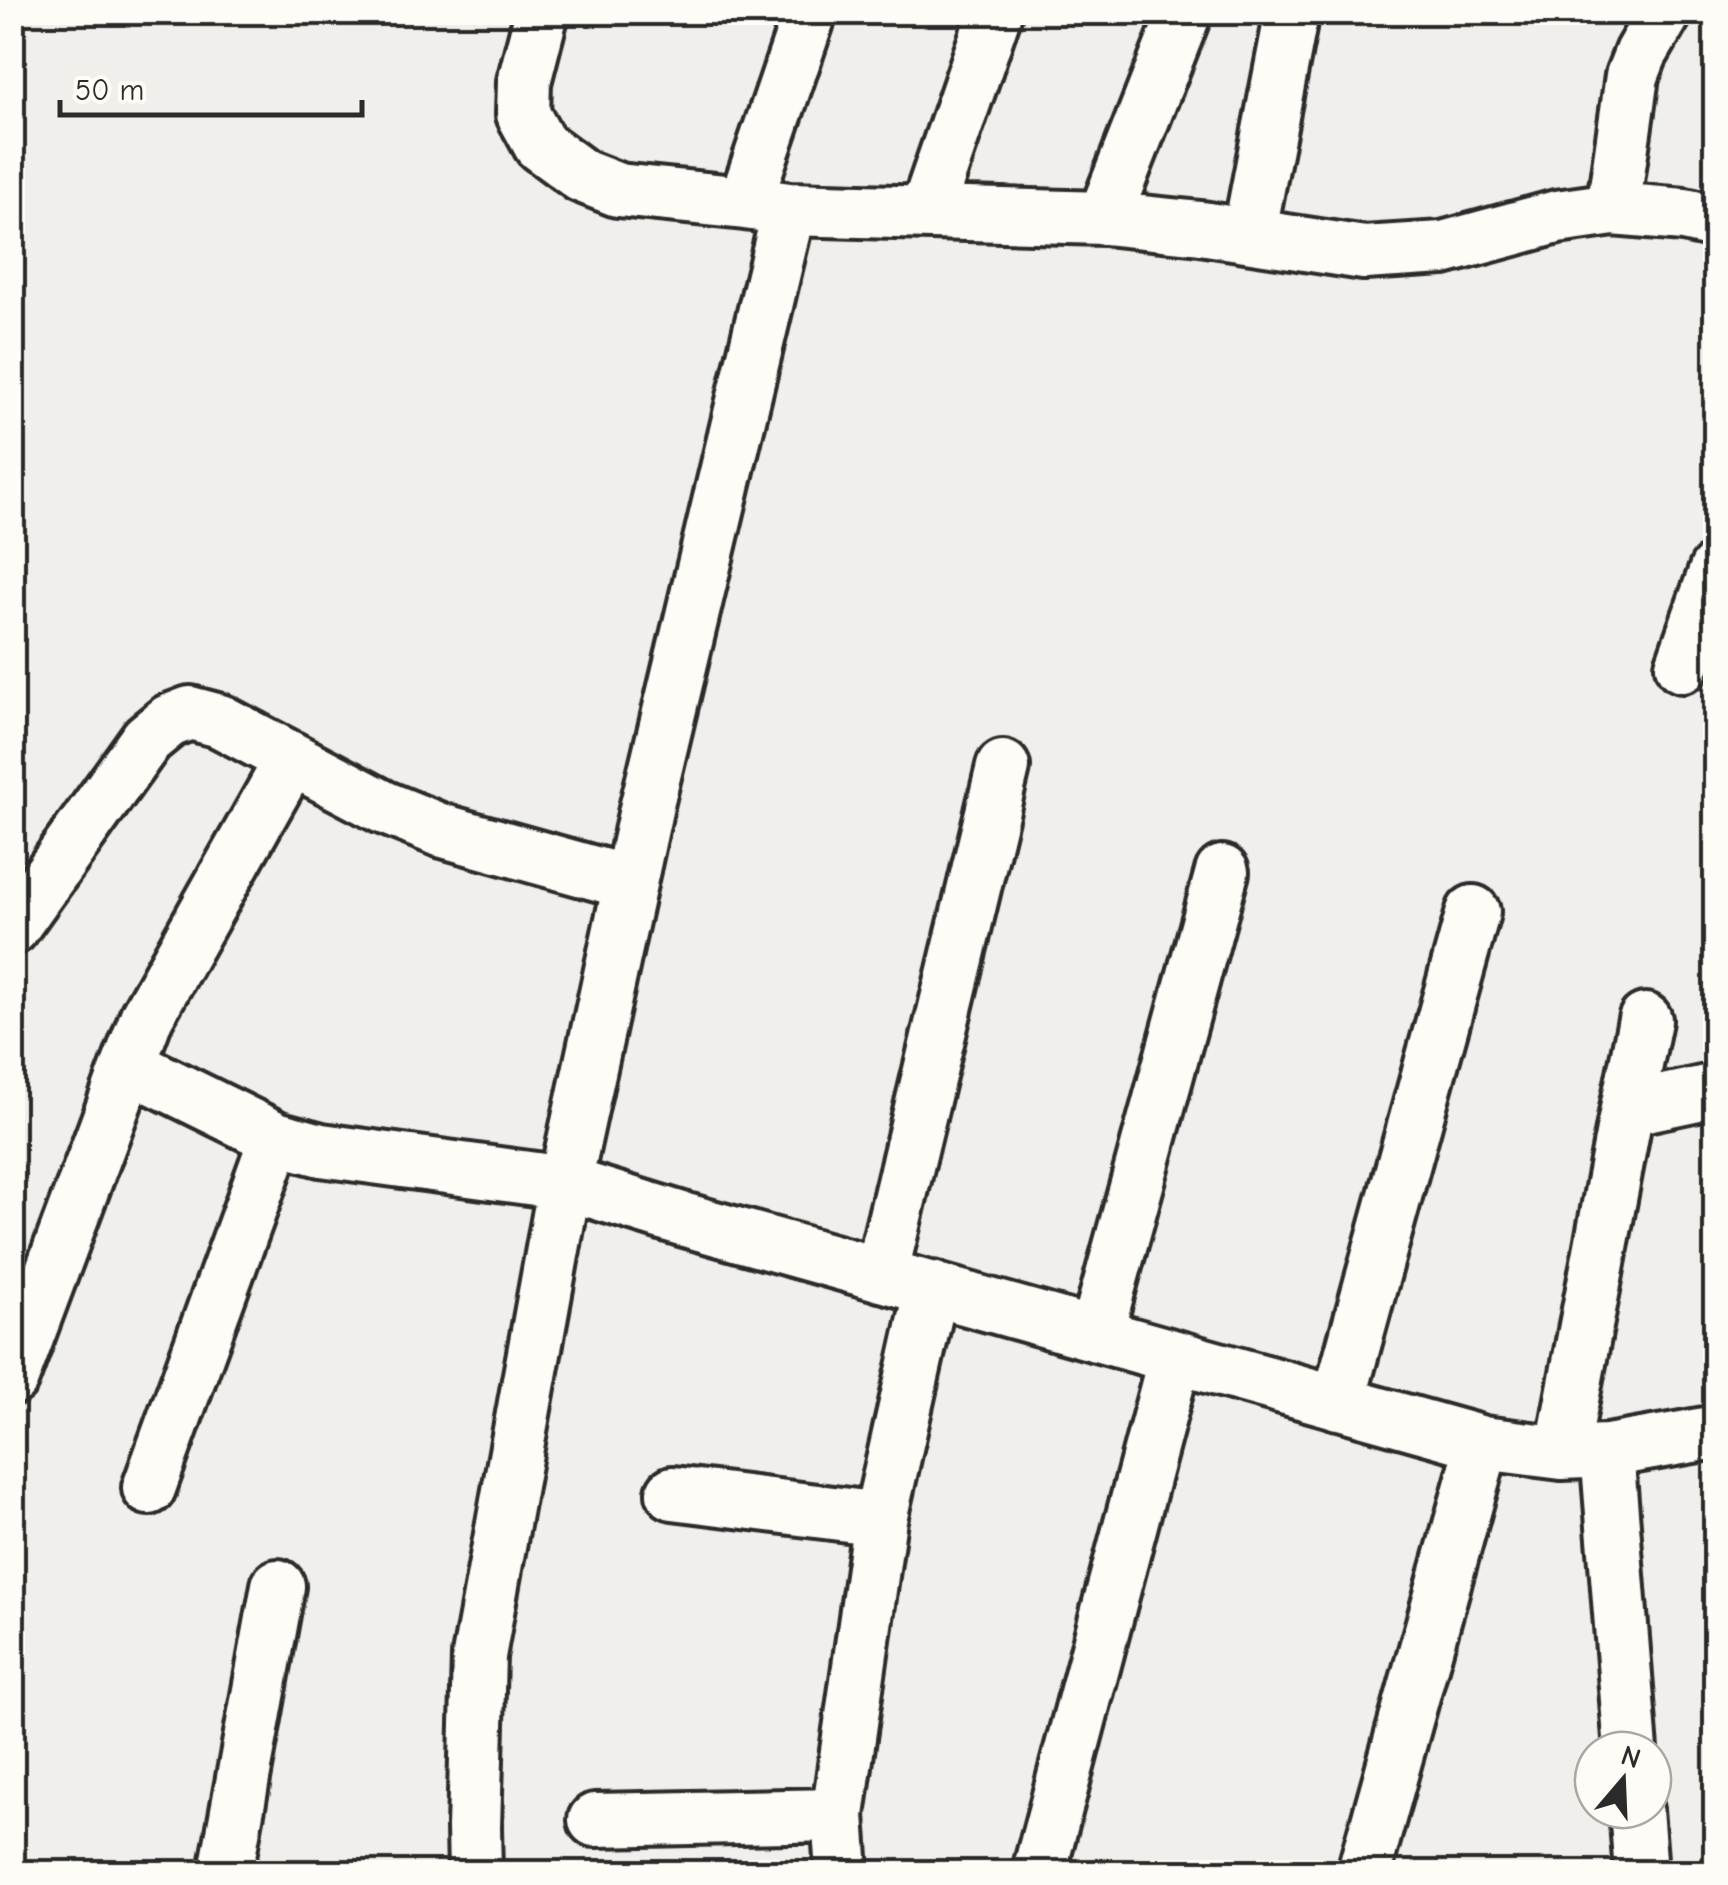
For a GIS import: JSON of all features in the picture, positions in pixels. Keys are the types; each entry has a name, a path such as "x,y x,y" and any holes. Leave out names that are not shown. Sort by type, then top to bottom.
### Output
{"street":[{"path":"542,12 524,82 523,114 540,145 582,176 618,190 767,206 1104,218 1249,235 1364,254 1443,248 1557,217 1613,210 1684,215 1716,222"},
{"path":"475,1872 479,1656 565,1183 810,12"},
{"path":"926,213 995,12"},
{"path":"1104,218 1185,12"},
{"path":"1249,235 1292,12"},
{"path":"1613,210 1632,76 1664,12"},
{"path":"1682,666 1716,570"},
{"path":"12,928 147,739 169,720 190,713 220,721 383,807 440,830 630,883"},
{"path":"12,1378 147,1016 290,760"},
{"path":"881,1274 1003,767"},
{"path":"1096,1335 1222,872"},
{"path":"1338,1403 1473,912"},
{"path":"1628,1730 1584,1452 1627,1109 1645,1020"},
{"path":"130,1066 276,1138 321,1150 565,1183 1483,1444 1584,1452 1716,1432"},
{"path":"1627,1109 1716,1090"},
{"path":"149,1488 276,1138"},
{"path":"842,1872 838,1815 880,1519 932,1288"},
{"path":"1039,1872 1175,1357"},
{"path":"1364,1872 1483,1444"},
{"path":"673,1493 880,1519"},
{"path":"226,1872 278,1586"},
{"path":"595,1820 838,1815"},
{"path":"1638,1830 1641,1872"}]}
